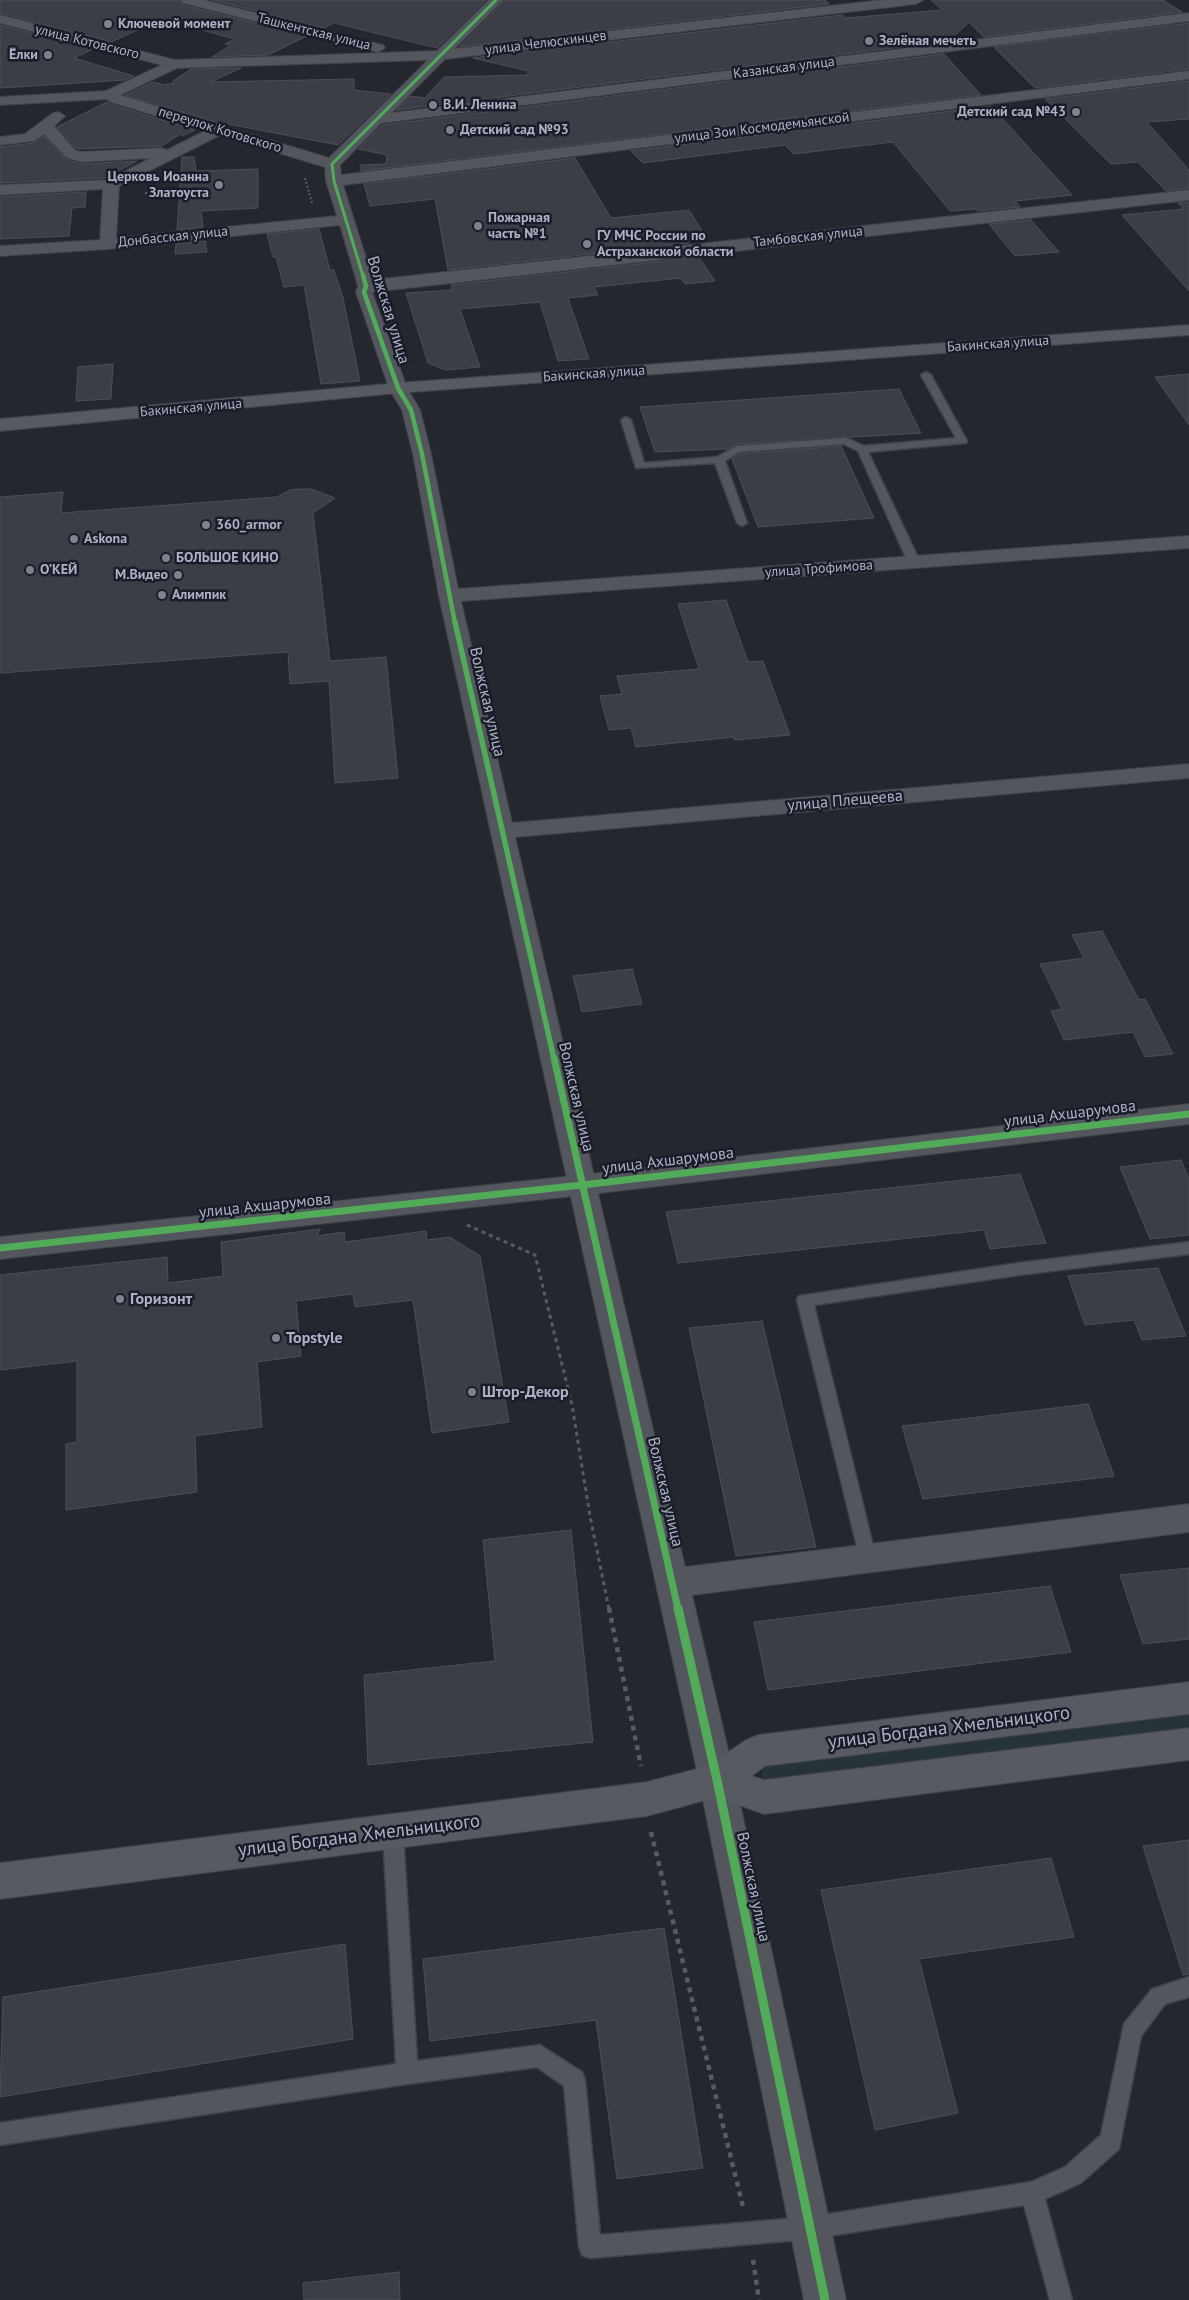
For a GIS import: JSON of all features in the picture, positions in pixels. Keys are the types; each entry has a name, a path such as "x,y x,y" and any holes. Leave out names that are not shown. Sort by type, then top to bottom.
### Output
{"main road":[{"name":"Бакинская улица","path":"0,425 398,388 1189,330"},
{"name":"улица Богдана Хмельницкого","path":"0,1881 647,1799 717,1780 758,1752 1189,1698"},
{"path":"717,1780 764,1797 1189,1744"}],"street":[{"name":"Ташкентская улица","path":"188,0 410,56"},
{"path":"333,173 378,119 496,0"},
{"name":"улица Челюскинцев","path":"175,64 442,55 916,0"},
{"name":"Казанская улица","path":"378,119 1189,17"},
{"name":"улица Котовского","path":"0,19 175,64"},
{"path":"0,101 80,99 110,94 175,64"},
{"name":"улица Зои Космодемьянской","path":"333,173 1189,75"},
{"name":"переулок Котовского","path":"110,94 116,99 220,129 333,173"},
{"path":"0,141 29,138 80,99"},
{"path":"45,126 71,154 81,157 174,153"},
{"path":"0,190 111,184 220,129"},
{"name":"Волжская улица","path":"333,173 366,286 364,292 398,388 411,410 422,454 449,596 717,1780 825,2300"},
{"path":"108,244 111,184"},
{"name":"Тамбовская улица","path":"366,286 1189,195"},
{"name":"Донбасская улица","path":"0,251 108,244 346,220"},
{"name":"улица Трофимова","path":"449,596 1189,542"},
{"name":"улица Плещеева","path":"502,831 1189,771"},
{"name":"улица Ахшарумова","path":"0,1248 582,1185 1189,1114"},
{"path":"672,1583 1189,1518"}],"lane":[{"path":"626,420 640,466 719,460 737,449 846,441 862,449 962,441 926,375"},
{"path":"862,449 914,562"},
{"path":"719,460 742,523"},
{"path":"866,1558 805,1300 1019,1269 1189,1248"},
{"path":"393,1832 407,2073"},
{"path":"0,2134 407,2073 540,2056 574,2080 590,2247 810,2228 1032,2193 1073,2175 1112,2141 1130,2031 1159,1996 1189,1987"},
{"path":"1032,2193 1061,2300"}],"path":[{"path":"164,192 180,192"},
{"path":"459,1222 535,1255 572,1406 590,1516 647,1799 652,1834 749,2233 759,2300"}],"shaded area":[{"path":"1189,1707 1189,1733 764,1781 762,1774 765,1761"}],"building":[{"path":"0,0 179,0 183,5 307,36 268,55 212,57 231,45 225,44 235,39 162,19 111,42 0,13"},
{"path":"212,0 486,0 437,48 334,23 324,28"},
{"path":"505,0 825,0 829,4 459,47"},
{"path":"931,0 1163,0 1182,12 984,37 969,22 949,41 396,110 410,96 425,98 444,77 528,75 528,71 473,58 842,15 846,18 942,10"},
{"path":"1189,23 1189,69 1035,88 994,47"},
{"path":"0,25 93,49 74,58 134,76 125,80 0,88"},
{"path":"944,54 981,95 361,171 360,165 386,164 387,155 358,149 382,125"},
{"path":"241,68 211,82 354,79 354,90 391,94 338,145 212,121 125,95 153,82 165,85 174,83 173,81 191,69"},
{"path":"1189,81 1189,119 1147,122 1189,170 1189,188 1166,191 1138,162 1111,164 1045,99"},
{"path":"107,102 195,130 182,136 182,133 162,146 77,149 57,127"},
{"path":"991,106 1072,195 1015,201 1020,207 978,211 976,209 950,211 893,142 794,154 785,145 643,163 631,151"},
{"path":"44,136 65,158 80,164 137,161 105,178 0,183 0,147 34,143"},
{"name":"Церковь Иоанна Златоуста","path":"182,157 194,157 196,171 258,169 258,208 201,211 203,227 177,230"},
{"path":"575,158 611,218 689,210 707,239 688,241 689,243 448,270 435,199 370,206 364,184"},
{"path":"86,192 85,207 72,208 69,236 0,239 0,197"},
{"path":"1189,202 1189,291 1122,215 1184,209 1178,203"},
{"path":"1031,220 1059,252 1015,256 989,224"},
{"path":"319,229 330,270 334,270 343,298 360,381 321,384 304,285 284,287 276,257 273,257 267,234"},
{"path":"205,241 207,252 175,254 176,244"},
{"path":"699,257 715,281 685,284 681,278 594,287 598,295 568,298 589,359 558,361 540,302 460,309 480,367 445,370 428,363 406,293 452,290 451,285"},
{"path":"113,364 111,399 76,401 78,367"},
{"path":"1189,374 1189,425 1155,377"},
{"path":"899,389 921,433 737,444 728,449 655,452 640,407"},
{"path":"841,446 874,518 758,527 732,459 740,454"},
{"name":"Алимпик","path":"311,489 335,498 313,513 330,661 386,657 398,778 335,783 329,681 290,684 288,652 0,673 0,497 63,492 61,513 277,497 290,490"},
{"path":"726,600 748,662 763,661 790,735 735,740 734,737 636,747 631,728 609,730 600,696 622,694 617,676 699,669 678,604"},
{"path":"1102,931 1139,1000 1145,999 1173,1054 1145,1057 1133,1032 1064,1040 1051,1011 1062,1009 1040,964 1084,958 1072,935"},
{"path":"632,969 642,1004 582,1012 573,976"},
{"path":"1181,1160 1189,1179 1189,1235 1150,1239 1120,1167"},
{"path":"1020,1174 1046,1243 990,1249 984,1230 678,1263 666,1212"},
{"path":"320,1229 317,1236 344,1232 345,1242 426,1231 427,1240 450,1237 480,1256 509,1422 432,1433 413,1300 355,1307 353,1294 296,1301 301,1356 257,1362 262,1427 195,1436 197,1492 66,1510 66,1444 77,1442 77,1361 0,1370 0,1275 167,1257 168,1283 223,1276 221,1242"},
{"path":"1158,1268 1186,1336 1142,1340 1134,1320 1085,1325 1068,1276"},
{"path":"762,1321 816,1547 736,1556 689,1328"},
{"path":"1088,1404 1114,1476 923,1499 902,1426"},
{"path":"571,1530 593,1742 368,1765 364,1675 495,1661 483,1540"},
{"path":"1189,1568 1189,1639 1143,1644 1120,1575"},
{"path":"1050,1586 1071,1652 768,1690 754,1622"},
{"path":"1189,1840 1189,1974 1183,1975 1143,1846"},
{"path":"1051,1858 1074,1937 919,1959 958,2113 875,2130 821,1890"},
{"path":"664,1928 703,2168 617,2179 596,2020 430,2041 423,1959"},
{"path":"345,1944 353,2039 0,2097 3,1997"},
{"path":"399,2272 400,2300 304,2300 303,2283"}],"cycle path":[{"path":"496,0 332,164 334,181 366,286 364,292 398,388 411,410 422,454 449,596 717,1780 825,2300"},
{"path":"0,1248 582,1185 1189,1114"}],"place":[{"name":"Ключевой момент","path":"108,24"},
{"name":"Зелёная мечеть","path":"869,41"},
{"name":"Ёлки","path":"48,55"},
{"name":"В.И. Ленина","path":"433,105"},
{"name":"Детский сад №43","path":"1076,112"},
{"name":"Детский сад №93","path":"450,130"},
{"name":"Церковь Иоанна Златоуста","path":"219,185"},
{"name":"Пожарная часть №1","path":"478,226"},
{"name":"ГУ МЧС России по Астраханской области","path":"587,244"},
{"name":"360_armor","path":"206,525"},
{"name":"Askona","path":"74,539"},
{"name":"БОЛЬШОЕ КИНО","path":"166,558"},
{"name":"О’КЕЙ","path":"30,570"},
{"name":"М.Видео","path":"178,575"},
{"name":"Алимпик","path":"162,595"},
{"name":"Горизонт","path":"120,1299"},
{"name":"Topstyle","path":"276,1338"},
{"name":"Штор-Декор","path":"472,1392"}]}
